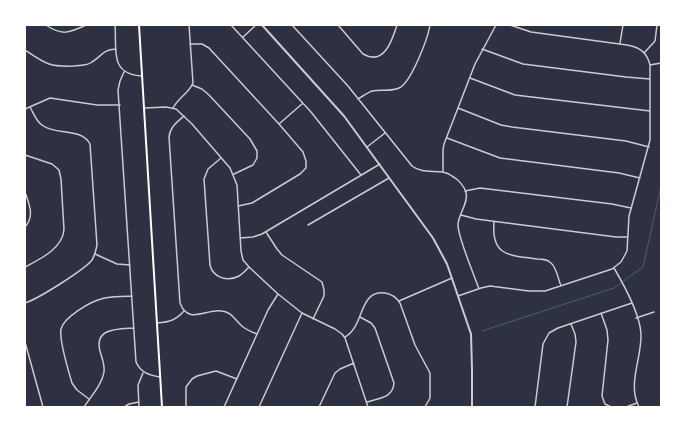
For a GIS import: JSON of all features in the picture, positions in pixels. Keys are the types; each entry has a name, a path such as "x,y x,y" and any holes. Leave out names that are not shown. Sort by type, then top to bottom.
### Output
{"main road":[{"path":"139,25 162,407"}],"street":[{"path":"46,25 54,30 65,33 86,25"},
{"path":"115,25 117,60 124,72 142,76"},
{"path":"173,108 178,99 189,90 192,85 189,25"},
{"path":"231,25 321,123 361,176"},
{"path":"243,37 256,25"},
{"path":"262,25 337,107 380,164 438,246 452,278 469,326 472,340 472,407"},
{"path":"292,25 342,79 412,166 424,172 443,172 455,178 465,190 466,199 458,223 459,232 479,289"},
{"path":"338,25 361,52 372,58 378,57 386,51 397,25"},
{"path":"358,98 370,92 396,89 403,86 408,80 426,41 430,25"},
{"path":"443,172 443,150 447,138 482,49 496,25"},
{"path":"458,296 479,289 496,286 542,291 614,268 620,264 626,255 628,223 631,208 649,147 650,65 644,53 634,46 531,32 510,25"},
{"path":"620,44 623,25"},
{"path":"644,53 655,41 657,25"},
{"path":"190,44 202,44 207,46 280,124 305,154 306,161 304,170 295,178 252,203 238,206"},
{"path":"25,50 45,63 54,66 61,66 90,64 103,52 116,49"},
{"path":"482,49 523,64 650,79"},
{"path":"650,65 661,63"},
{"path":"124,72 119,86 136,362 139,368 148,375 161,377"},
{"path":"470,78 515,95 650,111"},
{"path":"192,85 202,89 209,95 250,139 257,149 257,158 255,163 250,167 234,174"},
{"path":"25,109 50,98 97,105 120,105"},
{"path":"280,124 303,103"},
{"path":"25,303 37,298 83,268 95,254 97,234 90,144 87,139 82,136 54,130 43,125 36,119 30,107"},
{"path":"144,108 173,108 184,116 228,165 234,174 237,185 241,253 243,260 278,294 302,313 335,329 345,337 368,407"},
{"path":"458,108 507,126 626,141 649,147"},
{"path":"184,116 173,126 169,137 179,299 181,306 184,311 197,315 217,310 224,311 231,314 244,327 257,334"},
{"path":"367,147 385,133"},
{"path":"447,138 500,158 619,173 640,178"},
{"path":"25,155 52,164 59,170 61,178 64,230 63,238 56,247 25,267"},
{"path":"221,157 208,169 204,177 210,265 213,272 219,277 224,278 238,277 249,267"},
{"path":"240,238 253,238 266,232 380,164"},
{"path":"308,225 389,178"},
{"path":"465,190 480,188 612,204 631,208"},
{"path":"25,192 31,215 29,222 25,227"},
{"path":"460,215 476,219 628,237"},
{"path":"494,221 494,236 501,251 509,255 549,261 554,266 561,286"},
{"path":"266,232 282,255 322,282 324,296 313,319"},
{"path":"95,254 117,264 130,265"},
{"path":"614,268 632,303 641,336 634,389 639,407"},
{"path":"399,301 452,278"},
{"path":"224,407 268,310 278,294"},
{"path":"345,337 354,329 369,298 374,294 390,294 399,301 415,346 430,373 430,398 425,407"},
{"path":"89,399 77,390 72,383 61,335 63,324 68,318 94,301 106,298 132,296"},
{"path":"535,407 544,341 552,331 571,323 632,303"},
{"path":"158,323 176,320 184,311"},
{"path":"636,318 654,312"},
{"path":"259,407 302,313"},
{"path":"601,313 607,330 608,340 602,396 605,404 612,407"},
{"path":"360,317 371,323 375,328 394,383 393,390 388,395 367,402"},
{"path":"567,407 576,342 571,323"},
{"path":"84,407 101,381 104,371 104,363 98,344 101,336 109,330 134,328"},
{"path":"25,342 43,407"},
{"path":"319,407 335,373 343,367 354,363"},
{"path":"186,407 186,387 192,379 197,376 216,371 236,379"},
{"path":"139,407 138,385 144,372"},
{"path":"124,407 128,404 139,402"},
{"path":"626,407 637,403"}],"waterway":[{"path":"482,331 614,288 643,267 661,186"}]}
